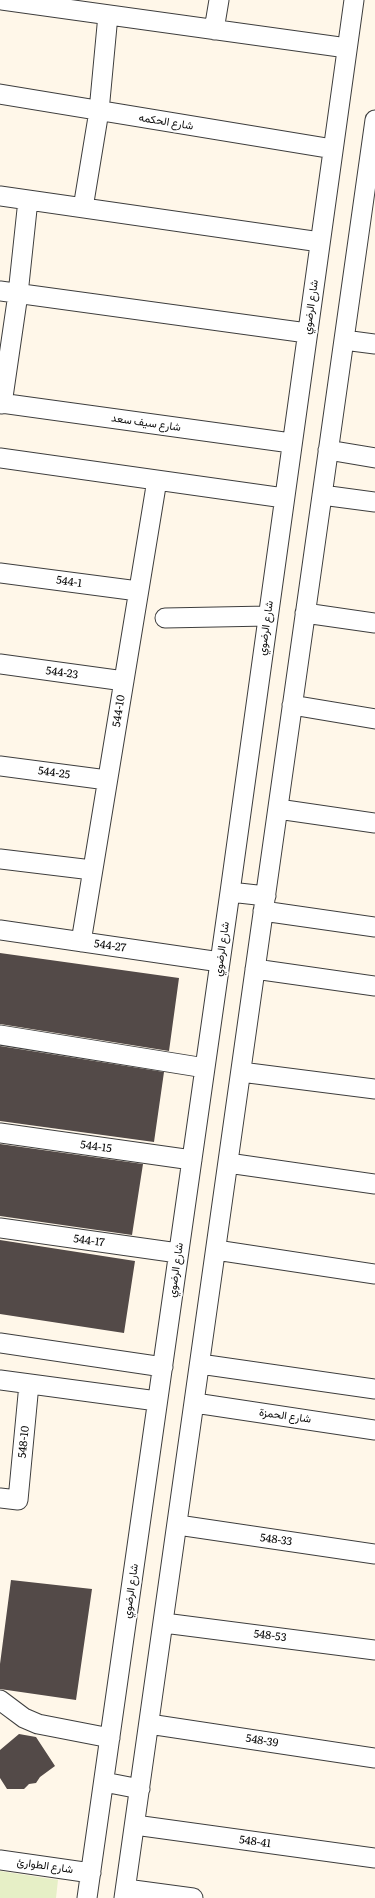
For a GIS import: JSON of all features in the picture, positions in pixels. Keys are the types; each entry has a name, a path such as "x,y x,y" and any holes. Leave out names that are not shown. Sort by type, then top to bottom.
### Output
{"street":[{"path":"2,0 34,2 108,15 347,48"},
{"path":"214,30 219,0"},
{"name":"شارع الرضوي","path":"87,1898 230,892 291,443 354,0"},
{"path":"82,208 99,111 108,15"},
{"name":"شارع الحكمه","path":"0,94 333,150"},
{"path":"193,1898 125,1894 344,340 367,240 375,120"},
{"path":"0,196 320,242"},
{"path":"1,404 9,293 28,200"},
{"path":"9,293 307,333"},
{"path":"344,340 375,344"},
{"name":"شارع سيف سعد","path":"1,404 291,443"},
{"path":"328,450 375,458"},
{"path":"0,458 284,498"},
{"name":"544-10","path":"80,942 157,480"},
{"path":"322,495 375,502"},
{"name":"544-1","path":"0,573 138,591"},
{"path":"305,613 375,623"},
{"path":"166,618 268,616"},
{"name":"544-23","path":"0,664 124,681"},
{"path":"292,705 375,719"},
{"name":"544-25","path":"0,766 107,780"},
{"path":"278,809 375,823"},
{"path":"0,859 92,870"},
{"path":"230,892 264,903 375,927"},
{"name":"544-27","path":"0,930 220,962"},
{"path":"255,969 375,986"},
{"path":"0,1035 205,1068"},
{"path":"241,1072 375,1089"},
{"name":"544-15","path":"0,1133 192,1160"},
{"path":"228,1164 375,1184"},
{"name":"544-17","path":"0,1228 178,1253"},
{"path":"216,1250 375,1274"},
{"path":"0,1343 163,1367"},
{"path":"200,1364 375,1389"},
{"path":"0,1380 157,1401"},
{"name":"548-10","path":"9,1499 30,1384"},
{"name":"شارع الحمزة","path":"195,1403 375,1430"},
{"name":"548-33","path":"178,1525 375,1554"},
{"name":"548-53","path":"164,1623 375,1650"},
{"path":"0,1700 19,1714 38,1724 110,1738"},
{"name":"548-39","path":"149,1724 375,1758"},
{"path":"104,1782 140,1789"},
{"name":"548-41","path":"135,1825 375,1858"},
{"name":"شارع الطوارئ","path":"0,1860 91,1873"}],"green space":[{"path":"0,1871 58,1880 56,1898 0,1898"}],"building":[{"path":"0,953 179,978 169,1051 0,1024"},
{"path":"0,1046 164,1072 154,1142 0,1121"},
{"path":"0,1144 143,1164 132,1235 0,1216"},
{"path":"0,1240 135,1261 124,1333 0,1314"},
{"path":"11,1580 92,1589 76,1700 0,1689 0,1664"},
{"path":"19,1734 36,1737 55,1766 40,1777 36,1783 29,1784 24,1789 7,1789 0,1778 0,1750"}]}
